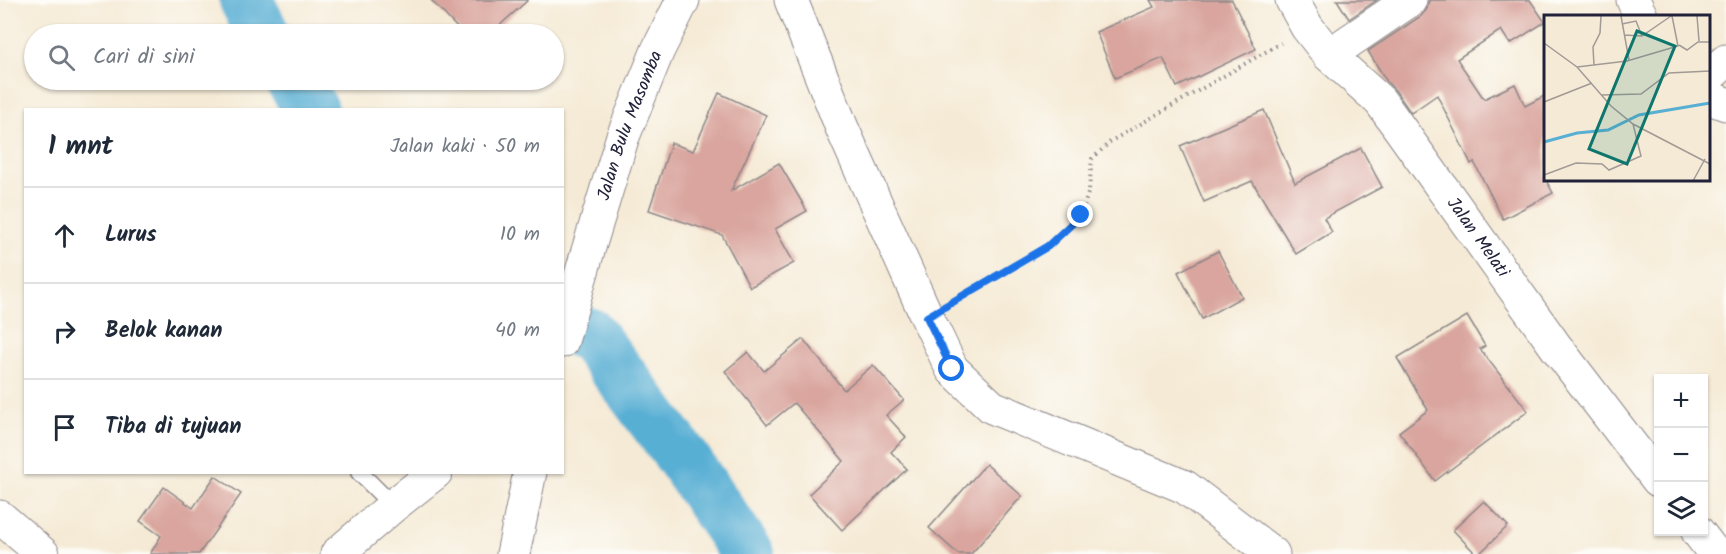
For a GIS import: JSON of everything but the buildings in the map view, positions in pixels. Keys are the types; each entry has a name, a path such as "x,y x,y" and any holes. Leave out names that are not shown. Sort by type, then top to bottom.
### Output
{"street":[{"name":"Jalan Bulu Masomba","path":"564,334 622,139 658,50 683,0"},
{"path":"791,0 842,128 952,369 992,407 1185,487 1273,554"},
{"path":"1329,55 1410,0"},
{"path":"1633,0 1640,15"},
{"name":"Jalan Melati","path":"1300,14 1329,55 1380,101 1556,347 1654,474"},
{"path":"1711,74 1726,61"},
{"path":"1711,98 1726,104"},
{"path":"337,554 433,474"},
{"path":"513,554 530,474"},
{"path":"0,517 43,554"},
{"path":"1702,536 1715,554"}],"lane":[{"path":"361,474 393,506"}],"path":[{"path":"927,317 1048,246 1081,215 1089,190 1092,159 1111,141 1300,14"}],"waterway":[{"path":"246,0 258,24"},
{"path":"299,90 311,108"},
{"path":"564,326 590,335 682,457 748,554"}],"route":[{"path":"952,369 927,317 1048,246 1081,215"}]}
